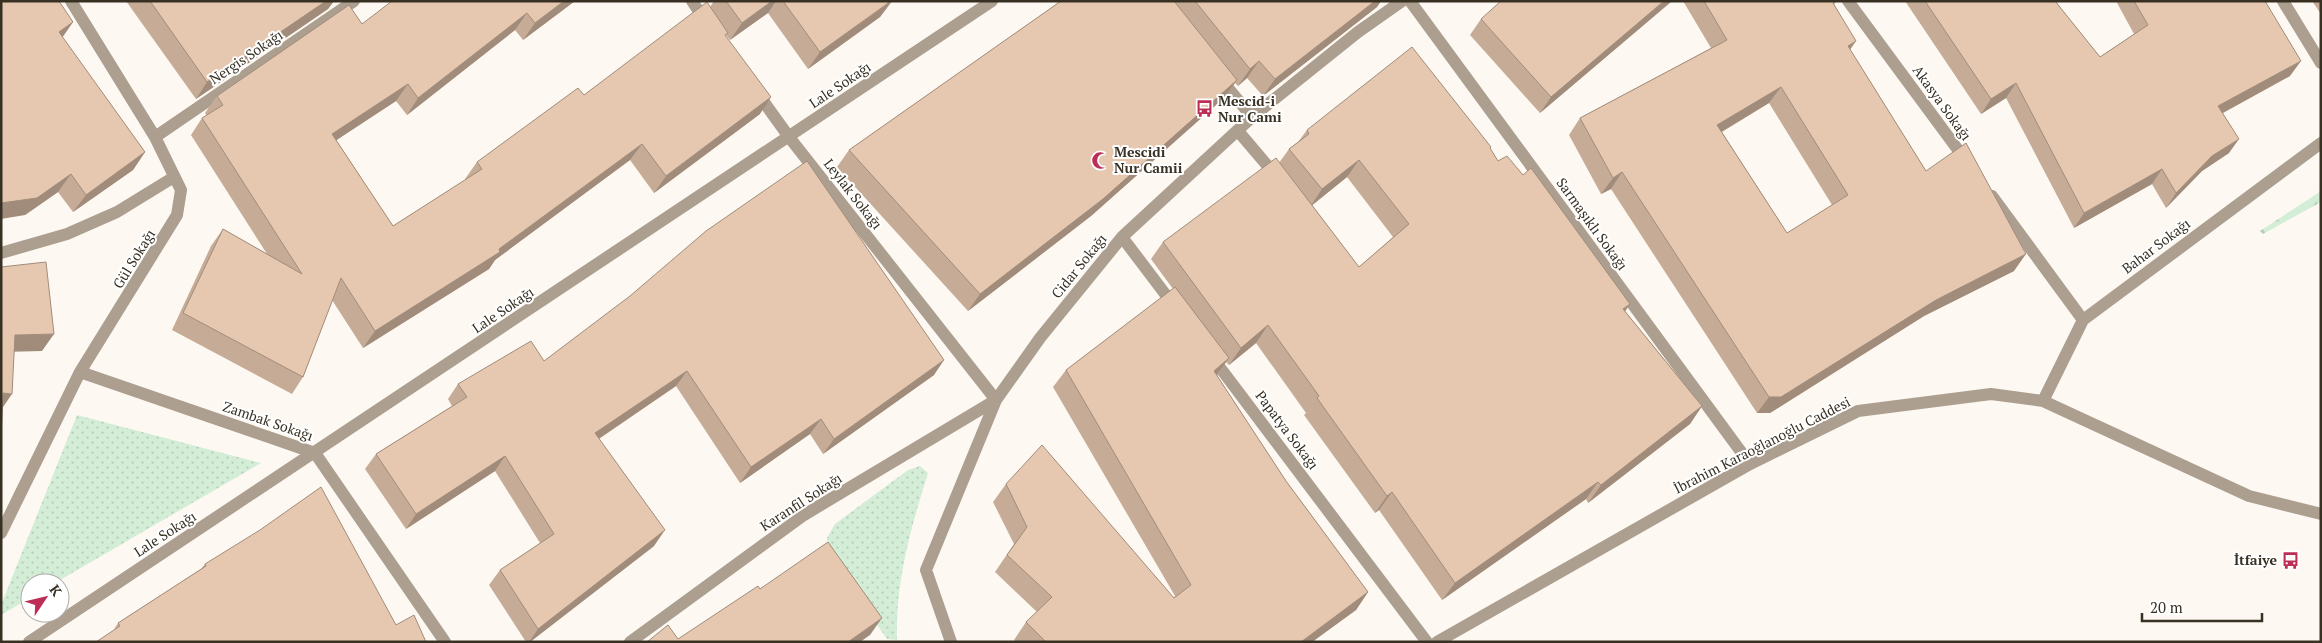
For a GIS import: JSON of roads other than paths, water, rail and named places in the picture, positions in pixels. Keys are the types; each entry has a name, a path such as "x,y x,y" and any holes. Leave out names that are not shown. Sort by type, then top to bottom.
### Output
{"street":[{"name":"Gül Sokağı","path":"1,533 80,372 178,215 181,190 155,137 71,1"},
{"name":"Nergis Sokağı","path":"155,137 354,1"},
{"path":"692,1 715,33"},
{"name":"Lale Sokağı","path":"29,642 992,1"},
{"name":"Cidar Sokağı","path":"951,642 926,570 996,400 1040,338 1122,237 1252,117 1358,32 1402,1"},
{"name":"Sarmaşıklı Sokağı","path":"1410,1 1750,464"},
{"name":"Akasya Sokağı","path":"1848,1 2083,320"},
{"path":"2283,1 2321,63"},
{"path":"1208,63 1252,117"},
{"name":"Leylak Sokağı","path":"749,81 789,137 996,400"},
{"path":"1238,130 1288,190"},
{"name":"Bahar Sokağı","path":"2042,401 2083,320 2321,143"},
{"path":"1,253 67,234 118,212 174,177"},
{"path":"1122,237 1182,316"},
{"name":"Papatya Sokağı","path":"1206,348 1427,642"},
{"name":"Zambak Sokağı","path":"80,372 315,453 445,642"},
{"name":"İbrahim Karaoğlanoğlu Caddesi","path":"1438,642 1750,464 1858,410 1991,394 2042,401 2250,496 2321,514"},
{"name":"Karanfil Sokağı","path":"630,642 804,515 996,400"}],"place":[{"name":"Mescid-i Nur Cami","path":"1204,109"},
{"name":"Mescidi Nur Camii","path":"1100,160"},
{"name":"İtfaiye","path":"2291,560"}]}
